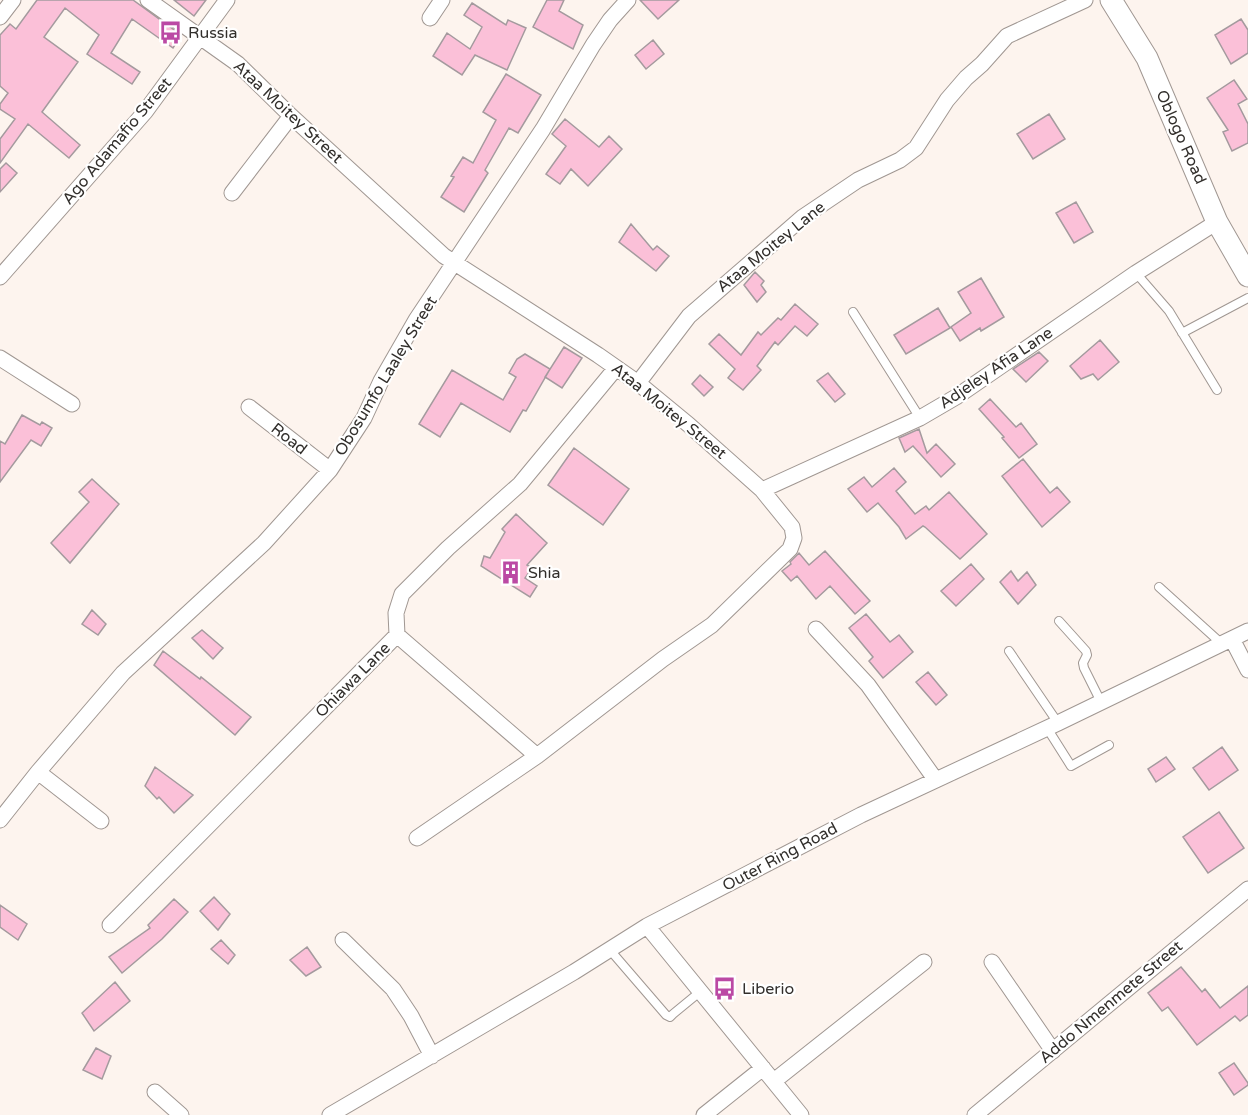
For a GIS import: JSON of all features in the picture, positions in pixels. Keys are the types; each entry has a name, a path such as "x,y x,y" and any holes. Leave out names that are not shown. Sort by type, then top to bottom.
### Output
{"main road":[{"name":"Oblogo Road","path":"1111,0 1147,58 1217,222 1248,276"}],"street":[{"path":"0,17 13,0"},
{"name":"Ataa Moitey Street","path":"148,0 238,64 291,116 455,265 598,355 638,383 762,490 792,526 794,538 789,549 712,625 663,659 537,756 417,838"},
{"name":"Ago Adamafio Street","path":"0,277 145,112 227,0"},
{"path":"430,18 442,0"},
{"name":"Obosumfo Laaley Street","path":"0,820 38,772 123,674 264,543 330,470 364,418 381,381 416,320 455,265 543,129 593,45 610,20 628,0"},
{"name":"Ataa Moitey Lane","path":"638,383 689,316 795,224 858,180 900,160 916,148 947,100 1007,36 1085,0"},
{"path":"232,193 291,116"},
{"name":"Adjeley Afia Lane","path":"762,490 920,418 976,383 1136,273 1217,222"},
{"path":"0,358 72,404"},
{"name":"Ohiawa Lane","path":"110,925 397,635 396,613 402,594 448,548 520,484 616,368"},
{"name":"Road","path":"249,407 330,470"},
{"path":"816,629 868,685 935,780"},
{"name":"Outer Ring Road","path":"330,1115 647,926 861,814 1053,726 1248,631"},
{"path":"397,635 537,756"},
{"path":"1227,642 1248,670"},
{"path":"38,772 101,821"},
{"name":"Addo Nmenmete Street","path":"975,1115 1248,890"},
{"path":"647,926 801,1115"},
{"path":"343,940 393,989 411,1016 432,1056"},
{"path":"774,1081 924,962"},
{"path":"992,962 1053,1051"},
{"path":"704,1115 763,1068"},
{"path":"155,1092 181,1115"}],"lane":[{"path":"1136,273 1169,312 1217,390"},
{"path":"1182,333 1248,297"},
{"path":"853,312 920,418"},
{"path":"1159,587 1227,642"},
{"path":"1059,621 1086,651 1084,668 1101,702"},
{"path":"1009,651 1053,726 1071,766 1109,745"},
{"path":"610,950 666,1016 670,1017 701,991"}],"building":[{"path":"37,0 133,0 181,35 173,48 132,19 111,53 140,72 132,84 87,54 99,35 65,8 44,37 78,62 42,112 80,145 69,158 28,124 0,163 0,139 15,119 0,109 0,104 8,93 0,86 0,35 10,24 16,29"},
{"path":"174,0 206,0 194,16"},
{"path":"547,0 564,0 559,11 583,25 573,49 533,27"},
{"path":"640,0 679,0 658,19"},
{"path":"472,3 506,25 508,20 526,28 507,70 475,55 462,75 433,56 447,33 470,49 482,27 464,15"},
{"path":"1241,19 1248,30 1248,53 1231,64 1215,35"},
{"path":"653,40 664,54 646,69 635,55"},
{"path":"506,74 541,95 518,133 509,128 485,170 488,173 464,212 441,197 463,157 473,163 496,120 483,112"},
{"path":"1234,80 1247,99 1238,104 1248,124 1248,143 1232,151 1223,132 1228,130 1207,98"},
{"path":"1049,114 1065,139 1033,159 1017,134"},
{"path":"565,119 599,147 609,136 622,149 588,186 571,169 560,184 546,174 566,146 552,134"},
{"path":"6,163 17,173 0,192 0,169"},
{"path":"1076,202 1093,232 1074,243 1056,213"},
{"path":"631,224 653,250 657,246 669,256 656,271 619,242"},
{"path":"755,272 764,281 761,285 766,292 757,302 744,285"},
{"path":"981,278 1004,317 981,331 980,328 960,341 951,327 971,313 958,292"},
{"path":"795,304 818,324 807,336 795,326 778,345 775,342 757,366 761,370 743,390 728,378 735,369 709,344 719,334 741,355 758,332 761,335 778,318 781,320"},
{"path":"938,308 950,328 906,354 894,335"},
{"path":"1100,340 1119,362 1098,380 1093,374 1081,379 1070,366"},
{"path":"564,347 582,358 562,388 545,377"},
{"path":"1039,352 1048,361 1026,382 1013,369"},
{"path":"525,354 550,369 526,411 523,410 510,432 461,403 440,437 419,424 452,370 503,400 516,377 509,373 517,359"},
{"path":"828,373 845,394 835,402 817,381"},
{"path":"700,375 713,387 704,396 692,384"},
{"path":"990,399 1016,427 1021,423 1037,444 1019,458 979,409"},
{"path":"22,415 40,425 42,422 52,428 41,446 31,440 0,482 0,441 5,444"},
{"path":"919,429 927,453 936,444 955,464 941,477 913,446 905,452 899,438"},
{"path":"574,448 629,489 603,525 548,485"},
{"path":"1023,459 1050,493 1057,487 1070,502 1042,527 1002,476"},
{"path":"894,468 906,482 896,491 915,514 926,506 929,510 949,492 987,534 960,559 923,526 906,539 899,527 878,503 867,512 848,489 864,477 872,487"},
{"path":"92,479 119,504 70,563 51,543 89,502 79,492"},
{"path":"516,514 547,543 527,565 532,568 525,578 537,586 530,597 481,566 484,556 490,558 505,532 502,529"},
{"path":"825,551 870,601 855,614 830,586 816,599 797,576 791,581 782,571 799,553 809,565"},
{"path":"971,564 984,579 956,606 941,591"},
{"path":"1011,571 1018,581 1027,572 1036,585 1018,604 1000,582"},
{"path":"92,610 106,624 98,635 82,624"},
{"path":"866,614 890,642 899,635 913,652 883,678 869,661 873,657 849,628"},
{"path":"202,630 223,648 213,659 192,638"},
{"path":"163,651 200,679 201,677 251,717 235,735 154,665"},
{"path":"928,672 947,695 936,705 916,682"},
{"path":"1222,747 1238,770 1209,790 1193,768"},
{"path":"1166,757 1175,769 1156,782 1148,769"},
{"path":"155,767 193,795 174,813 145,786"},
{"path":"1219,812 1244,848 1208,873 1183,837"},
{"path":"214,897 230,914 218,930 200,911"},
{"path":"174,899 188,912 162,939 122,973 109,957 150,928 148,925"},
{"path":"0,905 27,924 18,940 0,927"},
{"path":"221,940 235,955 228,964 211,949"},
{"path":"307,947 321,967 306,976 290,960"},
{"path":"1181,967 1202,992 1205,989 1220,1008 1248,986 1248,1015 1240,1021 1235,1016 1197,1045 1168,1007 1162,1011 1148,993"},
{"path":"115,982 130,1001 94,1031 82,1013"},
{"path":"96,1048 111,1056 102,1079 83,1070"},
{"path":"1234,1063 1248,1085 1234,1095 1219,1073"}],"place":[{"name":"Russia","path":"170,33"},
{"name":"Shia","path":"510,573"},
{"name":"Liberio","path":"724,989"}]}
